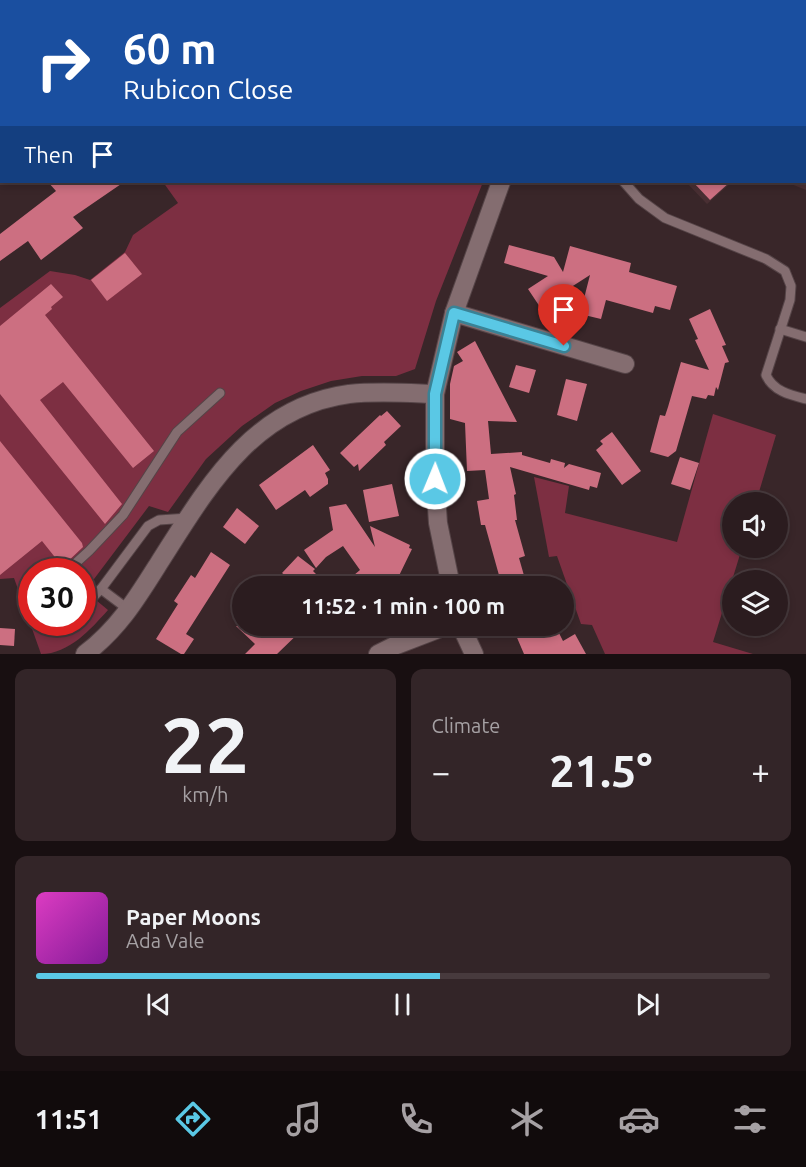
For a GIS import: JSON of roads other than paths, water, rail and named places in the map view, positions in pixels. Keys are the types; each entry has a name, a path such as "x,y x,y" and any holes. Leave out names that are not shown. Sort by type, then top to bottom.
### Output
{"street":[{"path":"450,576 438,523 435,479 435,394 454,313 501,183"},
{"path":"454,313 625,364"},
{"path":"86,654 113,631 204,493 239,451 262,430 286,415 347,394 384,392 435,394"},
{"path":"378,654 420,636"},
{"path":"466,636 474,654"}],"lane":[{"path":"625,183 639,199 665,218 766,259 785,271 791,286 790,300 767,368 768,379 783,392 806,399"},
{"path":"780,329 806,337"},
{"path":"81,558 123,515 177,432 220,393"},
{"path":"96,594 148,526 159,520 188,518"},
{"path":"101,589 129,610"}]}
